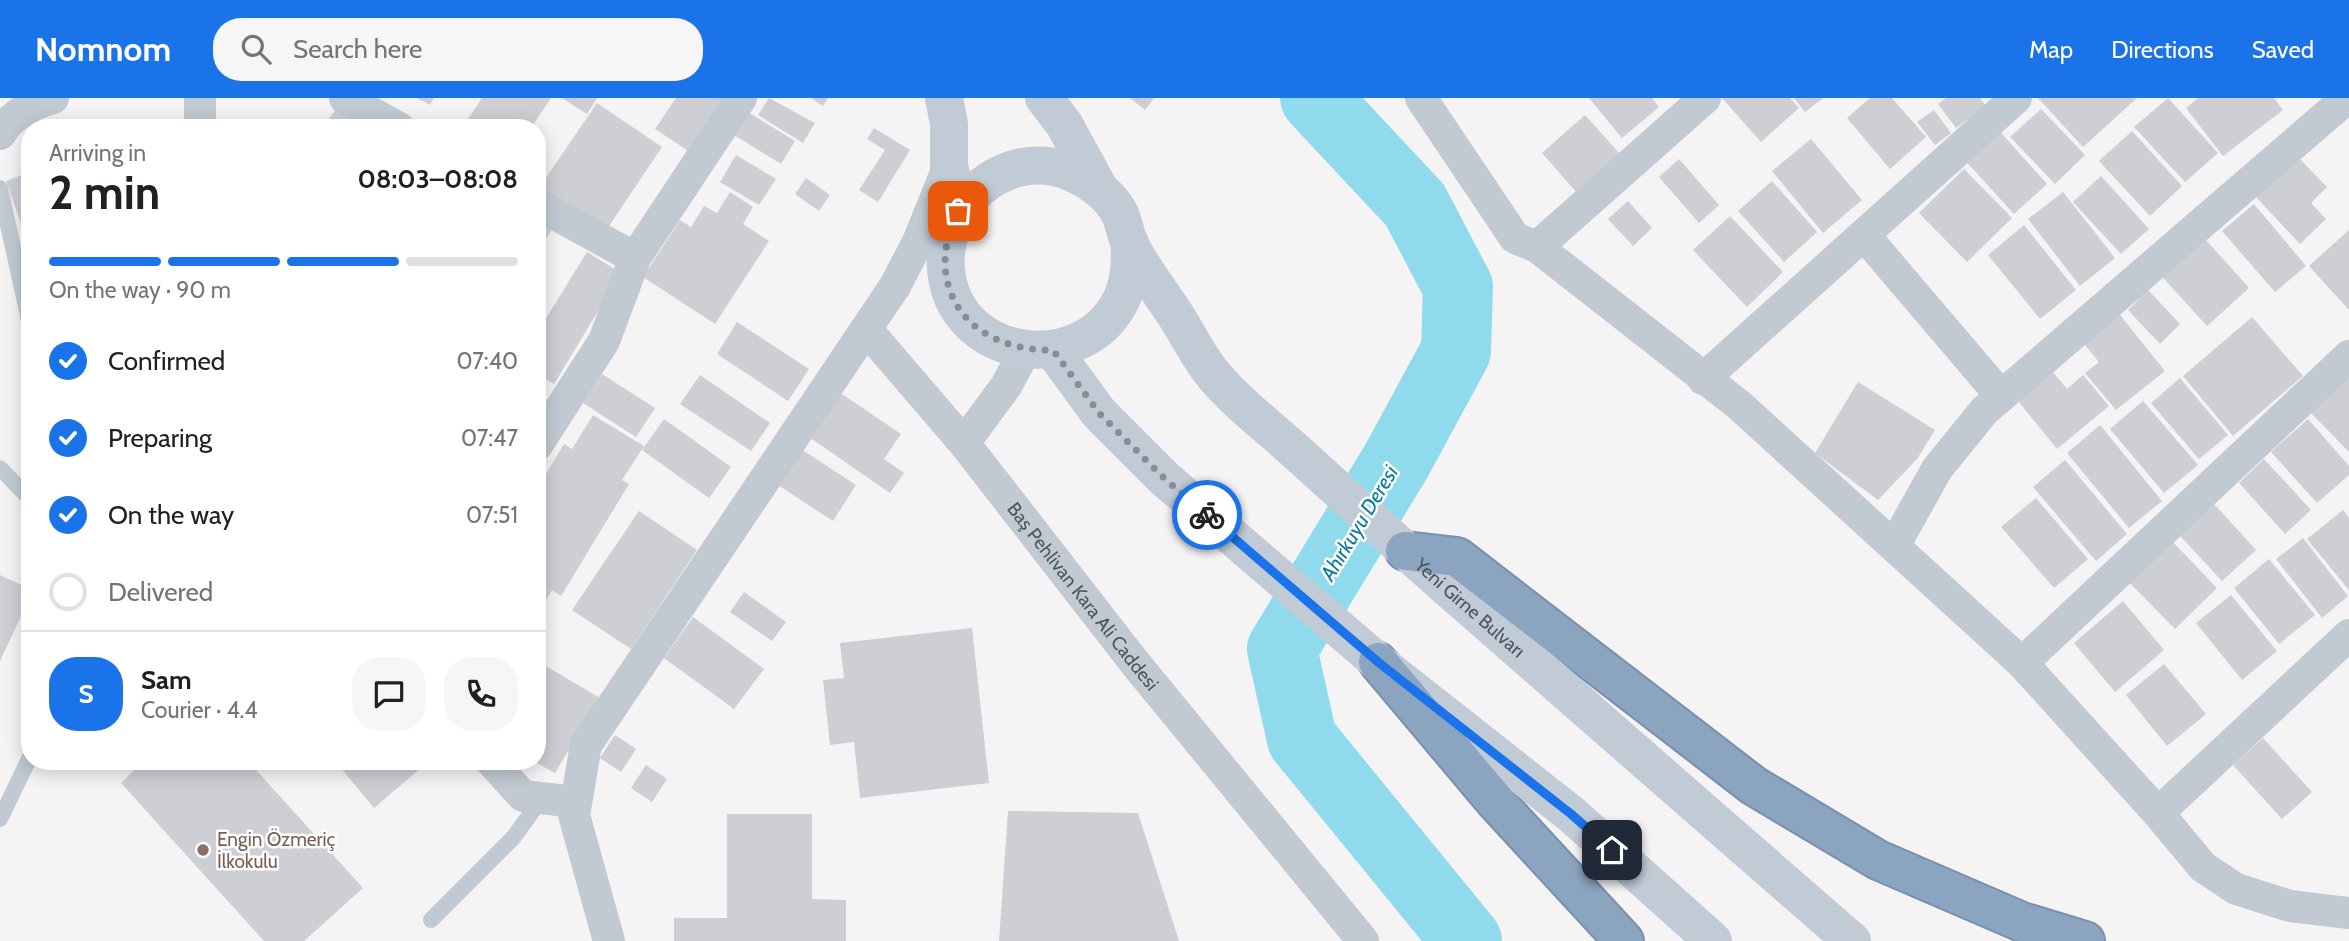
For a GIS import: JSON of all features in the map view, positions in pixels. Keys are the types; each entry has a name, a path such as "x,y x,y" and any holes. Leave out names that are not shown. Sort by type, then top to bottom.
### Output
{"highway":[{"path":"1405,551 1457,557 1754,786 1878,860 2022,922 2085,941"},
{"path":"1378,662 1495,801 1624,941"}],"main road":[{"path":"944,98 949,124 949,165 955,218"},
{"path":"1044,98 1064,124 1099,188 1119,213 1130,243 1130,272 1121,300 1104,324 1081,341 1039,351 999,343 983,333 958,306 947,281 945,253 955,218 980,186 1008,170 1039,165 1071,172 1099,188"},
{"name":"Yeni Girne Bulvarı","path":"1130,243 1215,378 1405,551 1852,941"},
{"path":"1039,351 1165,479 1378,662 1571,814 1713,941"}],"street":[{"path":"0,134 16,116 36,103 53,98"},
{"path":"200,98 201,119"},
{"path":"345,98 383,119"},
{"path":"546,431 604,341 635,258 741,98"},
{"path":"1421,98 1515,238 1537,247 1739,405 2022,663 2158,813 2203,867 2236,889 2290,906 2345,908"},
{"path":"1537,247 1705,98"},
{"path":"1703,379 2016,98"},
{"path":"1894,547 1937,469 1984,411 2347,98"},
{"path":"609,941 574,816 586,745 822,391 867,330 918,242 949,165"},
{"path":"546,209 635,258"},
{"path":"918,242 955,218"},
{"path":"1864,235 2001,396"},
{"name":"Baş Pehlivan Kara Ali Caddesi","path":"867,330 964,443 1135,663 1363,941"},
{"path":"964,443 1006,386 1039,351"},
{"path":"2022,663 2349,356"},
{"path":"2158,813 2349,635"},
{"path":"500,770 523,796 576,802"}],"lane":[{"path":"0,188 21,284"},
{"path":"0,468 21,490"},
{"path":"0,819 24,770"},
{"path":"431,920 513,838 542,798"}],"building":[{"path":"417,98 434,98 430,105"},
{"path":"482,98 551,98 537,119 468,119"},
{"path":"562,98 597,98 587,114"},
{"path":"676,98 726,98 690,152 655,129"},
{"path":"769,98 815,123 803,143 758,115"},
{"path":"811,98 828,98 823,106"},
{"path":"1130,98 1154,98 1145,110"},
{"path":"1589,98 1652,98 1659,107 1622,138"},
{"path":"1722,98 1790,98 1799,108 1761,142"},
{"path":"1794,98 1823,98 1805,112"},
{"path":"1870,98 1892,98 1926,137 1890,169 1847,118"},
{"path":"1946,98 1980,98 1986,106 1956,128 1938,104"},
{"path":"2038,98 2137,98 2083,147"},
{"path":"2168,98 2218,153 2185,182 2134,127"},
{"path":"2198,98 2274,98 2283,110 2223,156 2186,108"},
{"path":"597,103 662,147 603,235 546,197 546,178"},
{"path":"338,106 357,119 329,119"},
{"path":"2041,109 2085,155 2055,184 2010,137"},
{"path":"1934,110 1951,133 1935,145 1917,122"},
{"path":"748,112 795,141 781,164 734,135"},
{"path":"1585,115 1621,155 1578,194 1542,153"},
{"path":"1995,126 2047,184 2014,214 1961,156"},
{"path":"874,128 910,150 878,202 859,190 885,150 867,139"},
{"path":"2132,131 2182,186 2150,216 2099,161"},
{"path":"1811,139 1862,200 1823,233 1772,171"},
{"path":"736,155 776,179 759,205 720,182"},
{"path":"2298,157 2327,187 2311,203 2326,219 2300,244 2256,197"},
{"path":"1679,159 1719,205 1699,223 1659,177"},
{"path":"1964,169 2012,218 1967,262 1919,213"},
{"path":"21,175 21,224 6,181"},
{"path":"2101,176 2149,229 2121,254 2073,202"},
{"path":"806,178 830,195 819,211 795,194"},
{"path":"1772,181 1817,232 1784,262 1738,211"},
{"path":"730,192 753,207 743,224 769,241 715,324 643,277 680,220 691,227 704,206 717,213"},
{"path":"2063,192 2115,258 2080,286 2028,219"},
{"path":"1628,201 1652,228 1633,246 1608,219"},
{"path":"2254,204 2306,266 2275,292 2222,231"},
{"path":"1730,216 1783,272 1747,307 1693,250"},
{"path":"546,224 553,228 546,238"},
{"path":"2024,225 2076,290 2040,319 1988,255"},
{"path":"2349,230 2349,310 2309,266"},
{"path":"2198,231 2249,288 2207,326 2156,270"},
{"path":"587,252 621,273 554,384 546,379 546,318"},
{"path":"2148,290 2180,324 2160,344 2128,310"},
{"path":"2116,310 2165,371 2116,410 2085,373 2099,362 2080,339"},
{"path":"2252,317 2303,376 2233,436 2183,376"},
{"path":"737,322 809,369 788,401 717,354"},
{"path":"2053,372 2067,389 2083,375 2109,406 2057,449 2018,401"},
{"path":"602,374 655,408 636,437 583,403"},
{"path":"700,375 770,423 751,451 680,404"},
{"path":"2349,375 2349,452 2310,412"},
{"path":"2180,378 2228,435 2199,459 2151,403"},
{"path":"1858,382 1935,430 1917,459 1878,500 1815,453"},
{"path":"839,392 901,434 884,459 904,473 890,493 809,437"},
{"path":"2143,401 2198,465 2164,493 2110,429"},
{"path":"593,415 644,446 622,480 629,484 561,596 552,590 546,600 546,474 564,444 572,449"},
{"path":"664,419 731,467 709,498 642,450"},
{"path":"2308,419 2349,466 2349,475 2317,503 2271,452"},
{"path":"2100,425 2162,501 2129,528 2067,453"},
{"path":"801,449 856,485 833,521 778,485"},
{"path":"2264,459 2311,510 2285,534 2239,483"},
{"path":"2065,460 2127,534 2096,561 2033,487"},
{"path":"2205,494 2256,550 2222,581 2171,526"},
{"path":"2036,498 2088,559 2054,588 2001,527"},
{"path":"2343,510 2349,518 2349,590 2307,539"},
{"path":"639,511 697,550 631,649 572,610"},
{"path":"2167,536 2217,588 2175,629 2125,578"},
{"path":"2303,538 2348,596 2322,618 2276,559"},
{"path":"2269,559 2315,615 2279,644 2234,588"},
{"path":"0,575 21,585 21,616 0,661"},
{"path":"744,592 786,622 772,641 730,612"},
{"path":"2231,595 2277,651 2242,680 2196,623"},
{"path":"2123,601 2164,650 2115,692 2074,643"},
{"path":"693,617 764,669 734,709 664,658"},
{"path":"972,628 989,783 860,798 854,742 830,745 823,680 844,678 840,643"},
{"path":"2164,664 2206,714 2167,746 2126,695"},
{"path":"546,666 600,698 555,773 546,768"},
{"path":"615,735 636,749 621,772 600,758"},
{"path":"2263,738 2312,792 2282,819 2233,765"},
{"path":"646,765 667,779 652,802 631,788"},
{"path":"135,770 256,770 363,888 304,941 264,941 121,783"},
{"path":"342,770 418,770 374,808"},
{"path":"1008,811 1138,813 1179,941 999,941"},
{"path":"727,814 812,814 812,899 846,900 846,941 674,941 674,918 727,918"}],"waterway":[{"name":"Ahırkuyu Deresi","path":"1315,98 1415,205 1458,287 1456,351 1397,460 1282,649 1302,739 1467,941"}],"way so far":[{"path":"958,211 951,225 945,253 947,281 958,306 975,328 999,343 1026,351 1053,350 1099,413 1165,479 1207,515"}],"place":[{"name":"Engin Özmeriç İlkokulu","path":"203,850"}],"route":[{"path":"1207,515 1378,662 1571,814 1612,850"}]}
